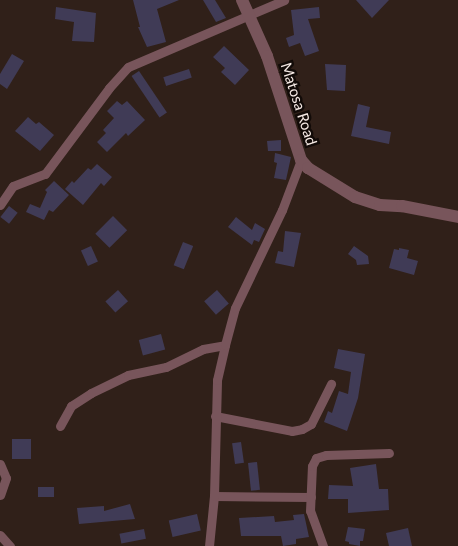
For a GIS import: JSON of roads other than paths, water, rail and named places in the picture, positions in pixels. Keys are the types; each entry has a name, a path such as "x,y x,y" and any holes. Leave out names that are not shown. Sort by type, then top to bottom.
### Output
{"street":[{"name":"Matosa Road","path":"242,0 267,56 301,160 319,177 355,197 380,205 402,206 458,217"},
{"path":"0,205 13,186 45,174 109,88 128,67 250,17 284,0"},
{"path":"209,546 214,496 217,380 225,345 236,308 282,210 301,160"},
{"path":"60,426 71,406 91,393 128,375 166,367 203,349 225,345"},
{"path":"215,416 292,431 302,429 311,424 331,384"},
{"path":"323,546 310,512 312,466 316,458 326,455 389,453"},
{"path":"0,464 6,478 0,495"},
{"path":"214,496 311,497"},
{"path":"0,535 10,546"}]}
